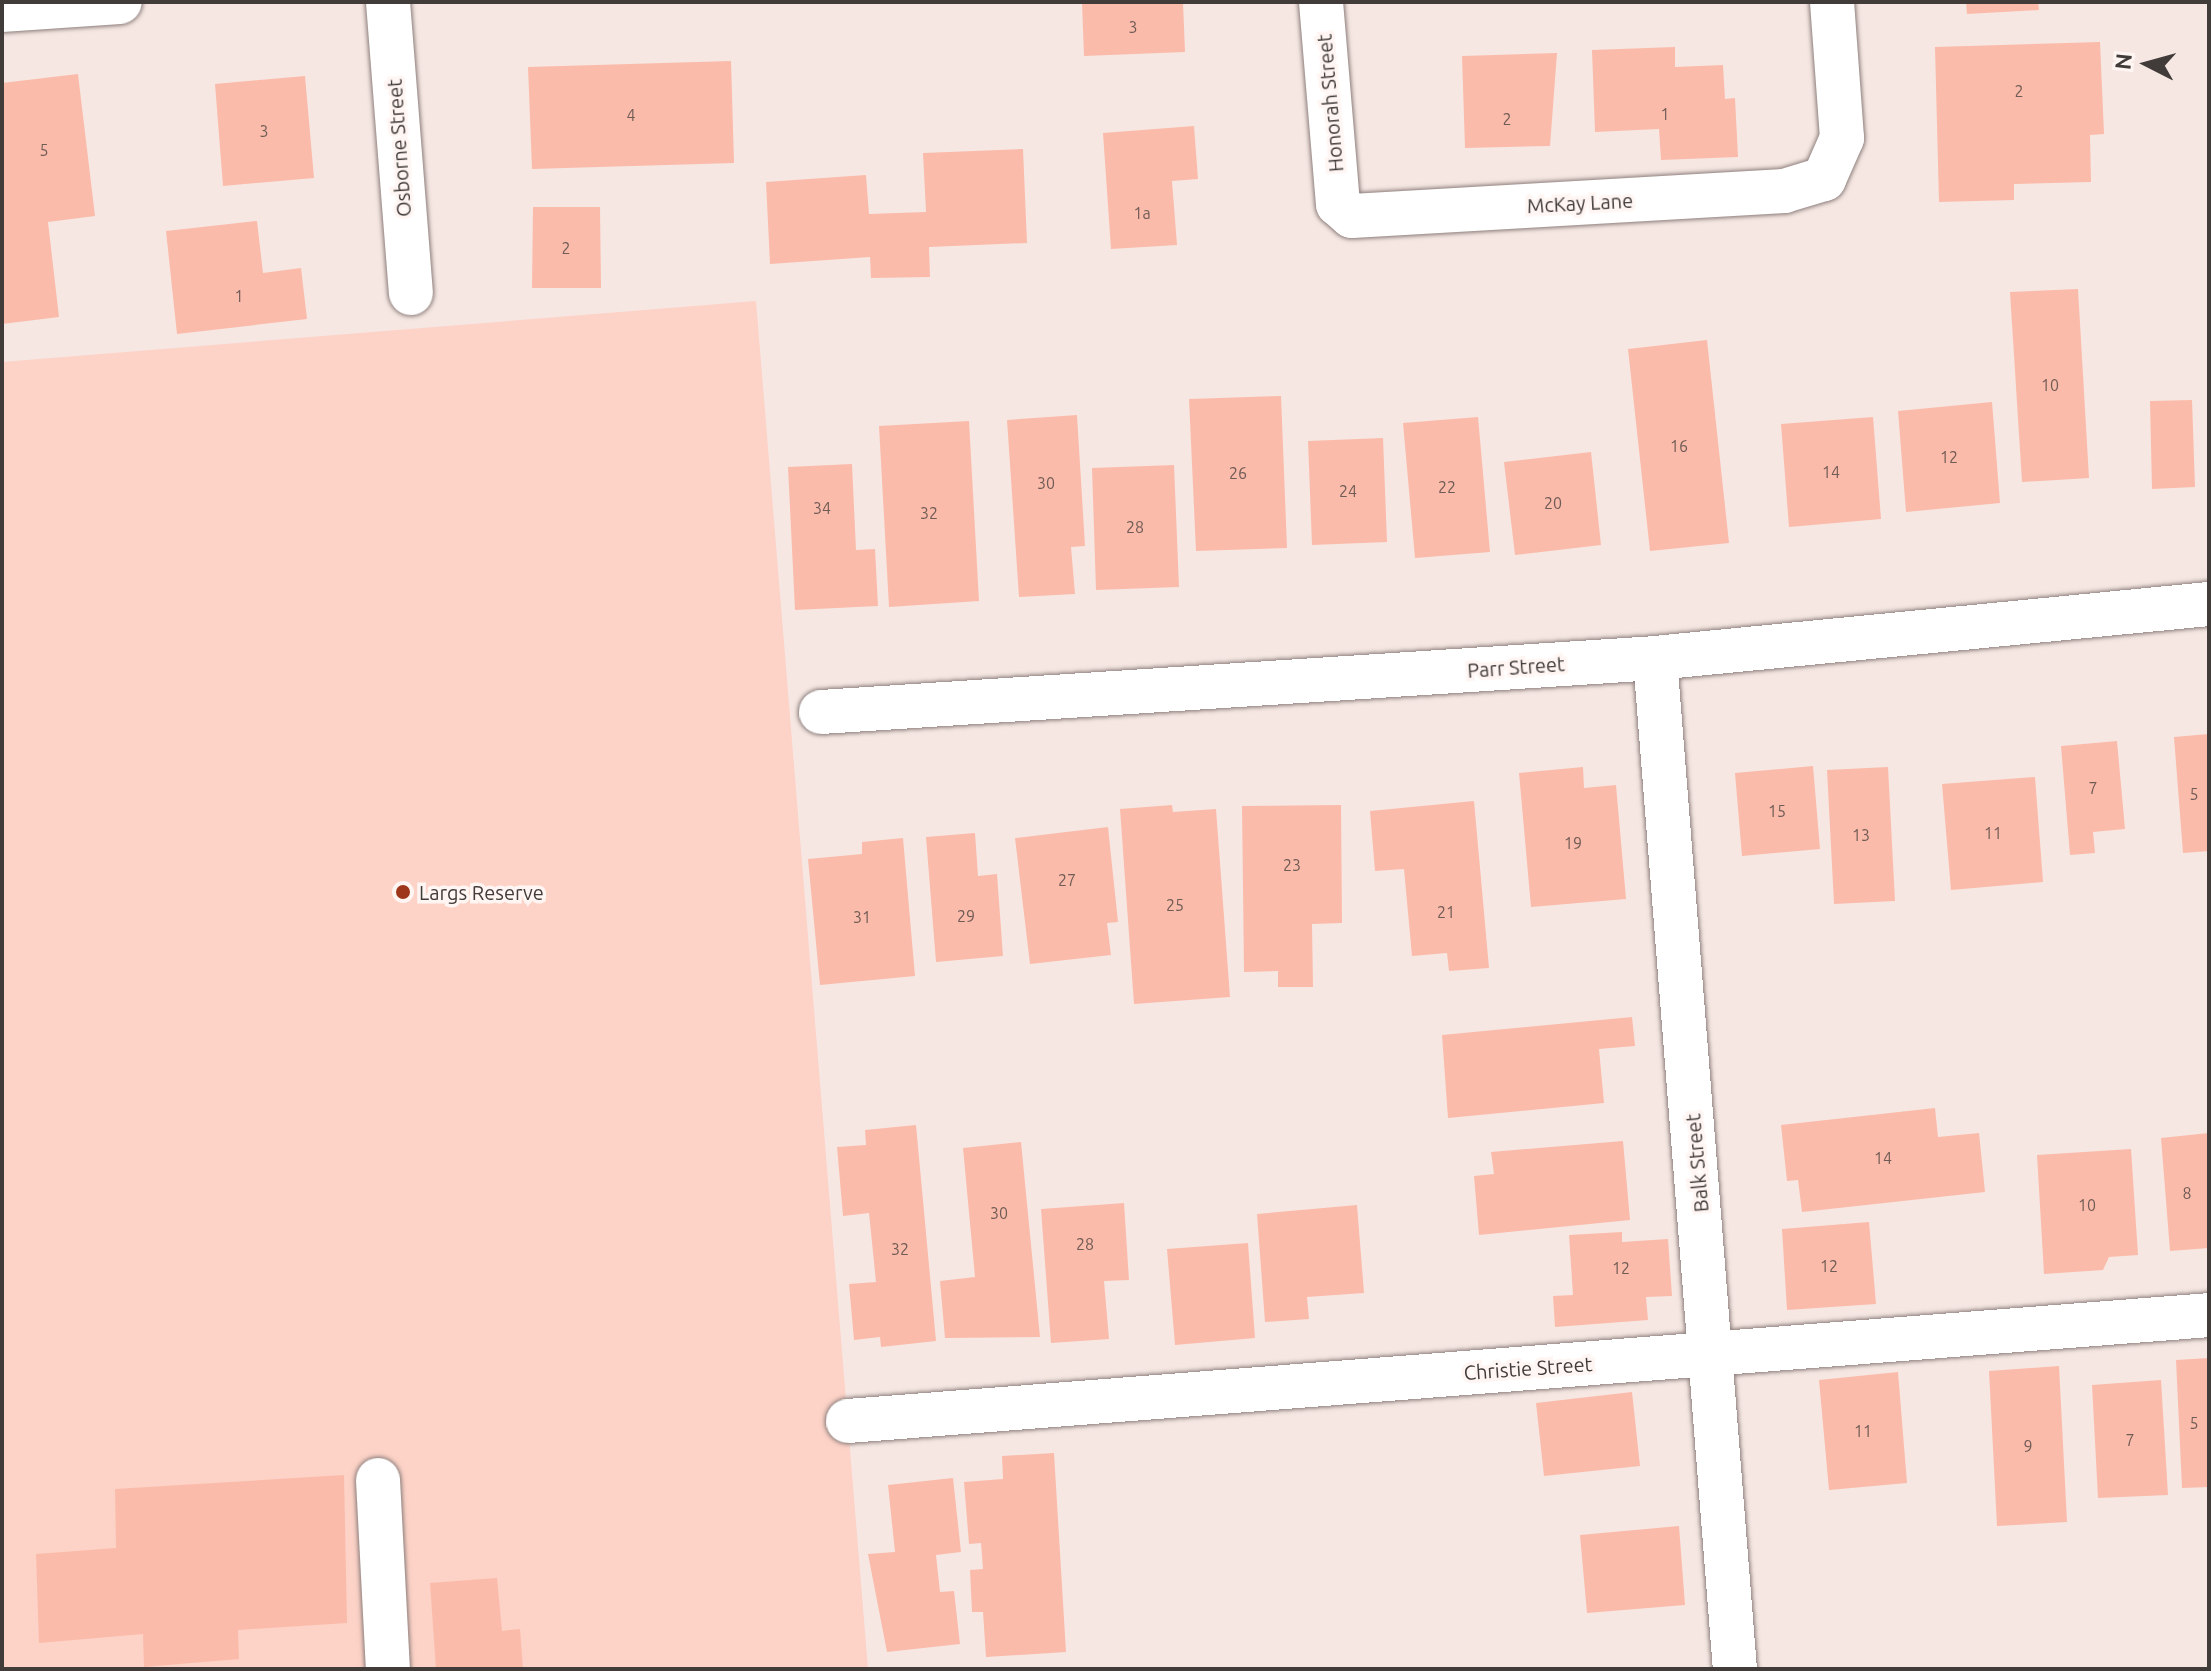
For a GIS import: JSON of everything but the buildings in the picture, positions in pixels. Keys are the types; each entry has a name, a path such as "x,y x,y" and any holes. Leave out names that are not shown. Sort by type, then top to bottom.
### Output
{"street":[{"path":"2,10 120,2"},
{"name":"Osborne Street","path":"388,2 411,293"},
{"name":"Honorah Street","path":"1321,2 1338,204"},
{"name":"McKay Lane","path":"1338,204 1352,216 1784,191 1824,179 1842,138 1832,2"},
{"name":"Parr Street","path":"821,712 1655,658 2209,604"},
{"name":"Balk Street","path":"1655,658 1735,1669"},
{"name":"Christie Street","path":"848,1421 2209,1315"},
{"path":"378,1480 388,1669"}],"shaded area":[{"name":"Largs Reserve","path":"756,301 868,1669 2,1669 2,362"}],"place":[{"name":"Largs Reserve","path":"403,892"}]}
